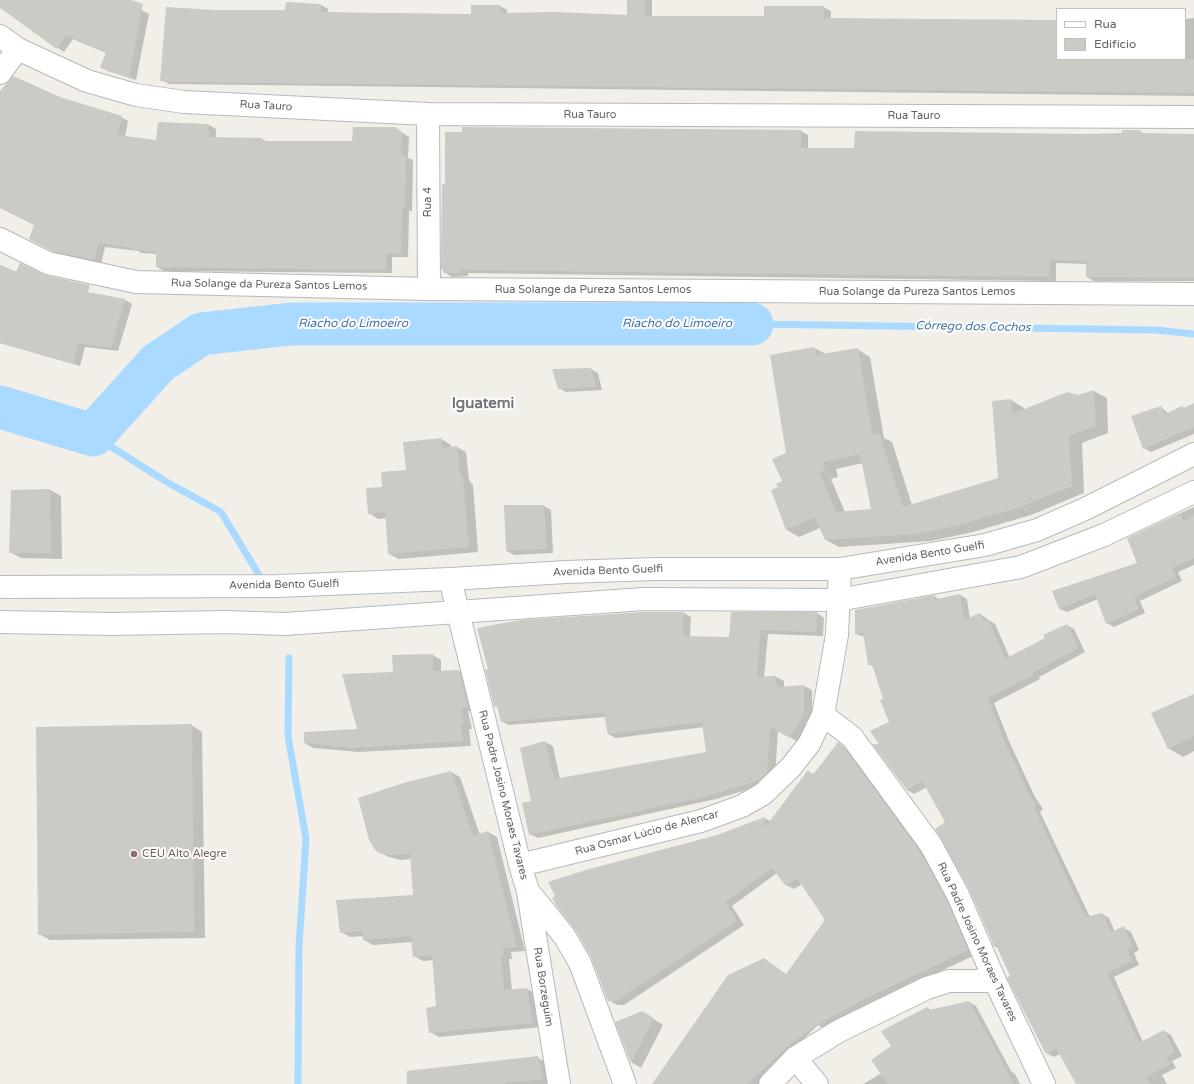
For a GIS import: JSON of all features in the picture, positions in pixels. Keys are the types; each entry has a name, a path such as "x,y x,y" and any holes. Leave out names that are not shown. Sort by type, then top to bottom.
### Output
{"street":[{"name":"Rua Tauro","path":"0,36 18,49 87,81 136,95 184,102 428,114 1194,118"},
{"path":"0,73 18,49"},
{"name":"Rua 4","path":"428,114 429,289"},
{"name":"Rua Solange da Pureza Santos Lemos","path":"0,239 48,263 136,282 429,289 1194,294"},
{"name":"Avenida Bento Guelfi","path":"0,587 278,586 450,580 603,571 840,569 985,545 1038,530 1085,509 1194,454"},
{"path":"0,622 112,624 225,622 285,624 644,599 838,600 1020,567 1104,536 1194,492"},
{"name":"Rua Osmar Lúcio de Alencar","path":"520,865 701,821 742,806 763,794 791,768 809,744 823,715 837,635 840,569"},
{"name":"Rua Padre Josino Moraes Tavares","path":"450,580 520,865 528,891 564,937 580,963 625,1084"},
{"name":"Rua Padre Josino Moraes Tavares","path":"823,715 852,737 931,845 958,895 995,982 1044,1084"},
{"name":"Rua Borzeguim","path":"528,891 559,1084"},
{"path":"770,1084 795,1058 839,1031 927,988 949,981 995,982"},
{"path":"795,1058 817,1084"}],"building":[{"path":"0,0 131,0 143,4 129,77 100,68 106,52 66,35 57,49 0,8"},
{"path":"627,0 645,0 645,16 764,16 764,6 824,6 824,18 1056,20 1056,60 1194,59 1194,93 160,81 166,7 216,10 285,10 286,2 321,4 321,12 471,14 471,5 500,5 501,13 555,12 627,15"},
{"path":"13,76 60,97 122,116 118,135 156,140 158,122 209,124 209,137 262,138 262,141 352,141 353,127 395,127 402,132 401,155 406,155 405,208 402,208 401,254 386,254 386,270 355,270 156,267 156,252 133,250 133,248 98,243 95,260 52,251 29,239 34,225 0,208 0,91"},
{"path":"462,127 801,130 801,148 854,148 855,131 1087,134 1122,133 1122,130 1140,130 1140,133 1194,134 1194,278 1086,277 1086,261 1050,260 1049,277 461,270 461,273 444,273 441,268 442,184 445,184 445,132 462,132"},
{"path":"20,263 45,275 90,285 88,292 125,299 111,348 78,343 73,363 0,343 0,265 16,272"},
{"path":"814,347 816,355 858,348 872,435 879,434 903,507 998,478 992,401 1011,399 1012,414 1067,392 1078,395 1094,390 1096,426 1069,436 1072,486 1018,508 959,525 917,534 825,540 815,517 786,530 771,490 778,487 776,484 782,481 772,459 786,453 770,355","holes":["860,454 871,509 836,512 819,472 825,470 823,462"]},
{"path":"591,368 596,387 558,389 552,369"},
{"path":"1194,403 1194,427 1143,449 1131,416 1161,406 1164,415 1182,406 1184,408"},
{"path":"442,438 443,448 457,446 460,473 463,479 469,547 388,554 385,512 368,514 366,488 382,487 381,472 406,470 403,442"},
{"path":"50,489 51,553 9,553 11,490"},
{"path":"504,505 544,505 547,549 506,551"},
{"path":"1180,513 1184,522 1194,515 1194,558 1172,568 1176,577 1134,597 1139,609 1106,624 1095,594 1059,609 1052,591 1137,563 1127,538"},
{"path":"960,594 964,620 980,613 983,621 988,619 1005,659 1045,638 1043,635 1067,624 1079,648 1032,673 1033,675 988,698 1002,736 1028,792 1036,804 1034,807 1085,917 1102,913 1111,932 1124,926 1132,946 1127,949 1132,961 1107,973 1139,1043 1164,1030 1175,1052 1166,1057 1170,1064 1146,1077 1151,1084 1076,1084 1056,1048 1046,1054 1007,978 1010,976 996,945 994,946 969,889 935,829 945,822 922,781 907,790 872,744 879,744 870,731 889,722 880,700 883,699 872,664 868,665 863,632 855,634 855,610 935,595 933,600"},
{"path":"644,612 684,612 683,636 729,637 731,612 817,612 816,632 760,630 757,677 776,676 777,687 804,685 804,714 790,738 770,727 767,772 760,780 708,796 529,835 522,803 531,801 520,748 545,741 554,779 706,752 702,722 608,734 604,713 501,722 497,706 494,706 485,669 488,669 477,628 521,620"},
{"path":"433,654 433,671 459,670 468,707 461,707 464,725 461,725 463,741 350,748 304,743 304,732 357,729 342,674 393,672 392,655"},
{"path":"1194,694 1194,736 1168,749 1151,713"},
{"path":"192,724 194,932 38,935 36,727"},
{"path":"838,742 843,746 920,852 947,900 968,950 864,999 817,1025 795,1040 747,1084 652,1084 728,975 764,958 786,974 825,920 797,878 786,886 772,868 725,902 737,921 616,1001 608,1001 591,957 576,931 557,907 552,898 555,896 548,882 586,870 717,835 765,817 764,829 808,770 812,776"},
{"path":"451,771 473,836 488,831 517,947 503,948 504,954 501,955 504,990 527,988 533,1023 429,1033 426,1008 436,1006 432,955 413,957 411,936 363,940 362,931 340,933 336,900 413,895 410,854 391,855 379,853 375,850 369,840 358,798 407,782"},
{"path":"969,1001 1014,1084 888,1084 871,1060 891,1046 881,1031 927,1007 929,1010"},
{"path":"642,1011 654,1018 631,1063 615,1022"},
{"path":"538,1056 543,1079 499,1084 407,1084 407,1071"}],"waterway":[{"name":"Riacho do Limoeiro","path":"0,407 93,435 158,363 201,334 291,324 752,324"},
{"name":"Córrego dos Cochos","path":"752,324 1156,330 1194,334"},
{"path":"93,435 165,481 221,512 259,575"},
{"path":"289,658 288,736 306,839 299,946 298,1084"}],"place":[{"name":"CEU Alto Alegre","path":"134,854"}],"district":[{"name":"Iguatemi","path":"483,404"}]}
